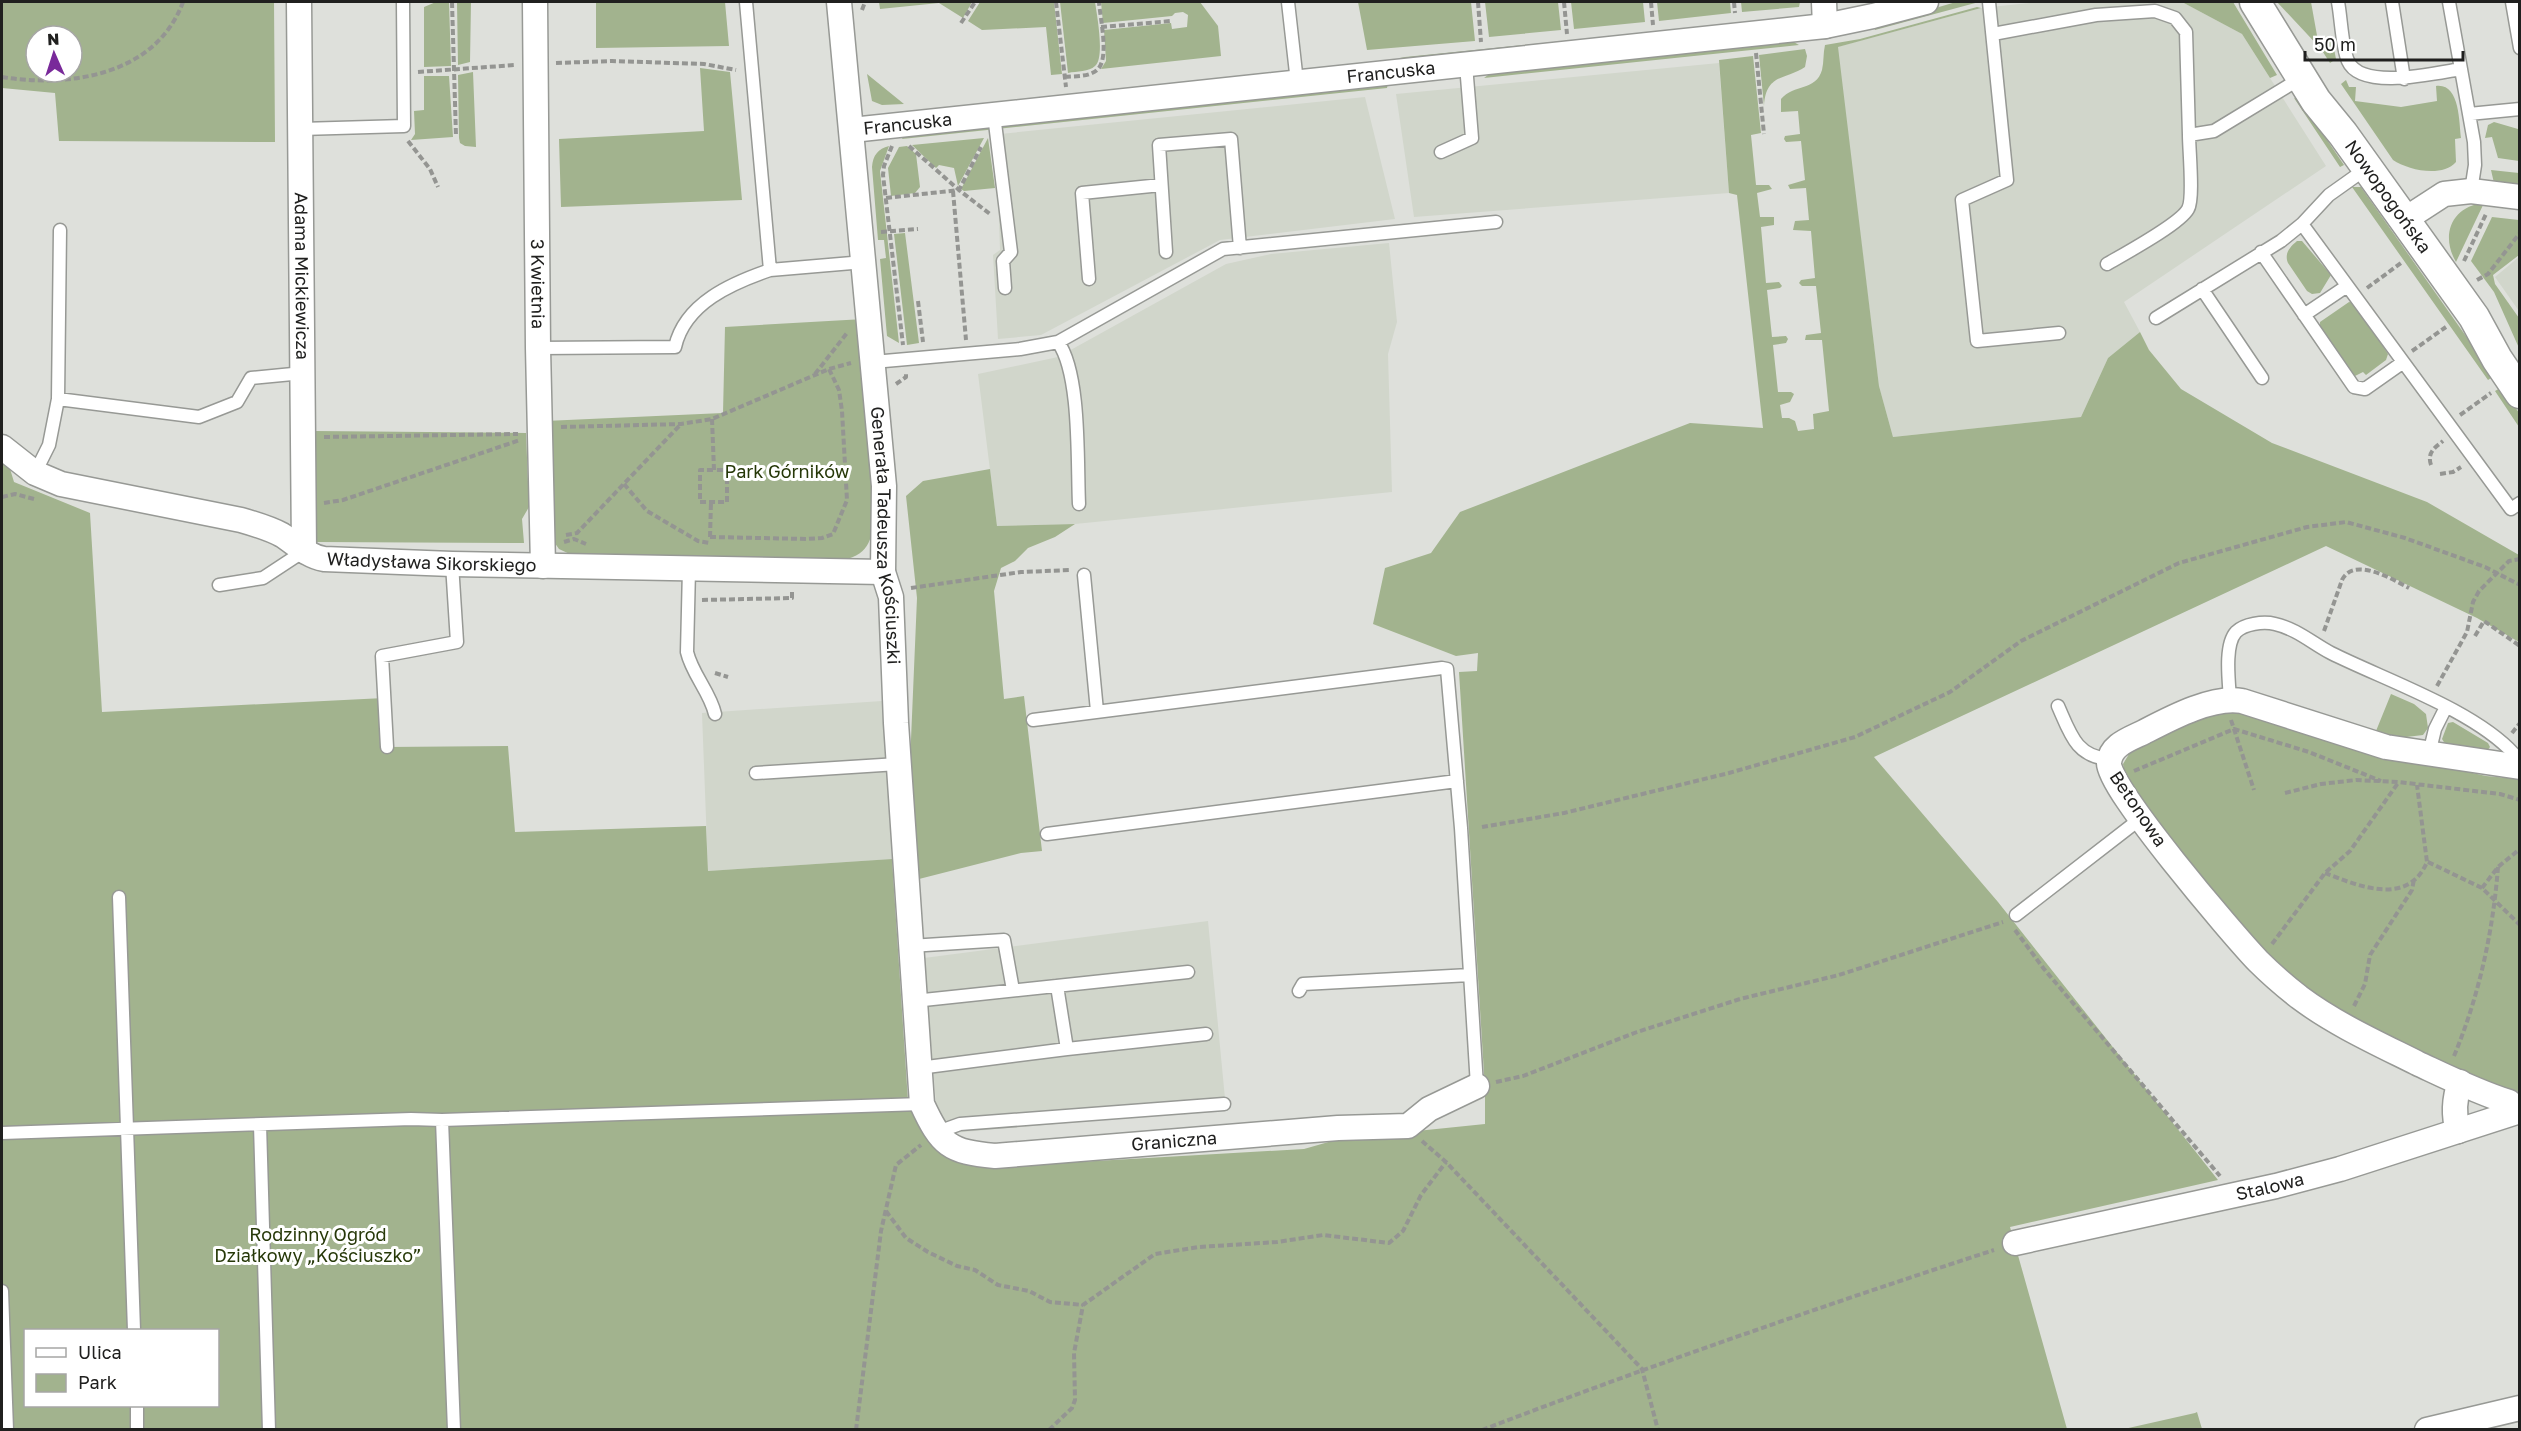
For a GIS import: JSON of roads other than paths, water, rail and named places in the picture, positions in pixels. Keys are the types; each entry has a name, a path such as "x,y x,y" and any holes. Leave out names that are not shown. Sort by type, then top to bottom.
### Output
{"street":[{"name":"Adama Mickiewicza","path":"299,2 304,551"},
{"name":"3 Kwietnia","path":"536,2 538,348 543,566"},
{"name":"Generała Tadeusza Kościuszki","path":"839,2 864,262 867,361 884,486 886,580 919,1068"},
{"path":"1824,2 1825,26"},
{"name":"Francuska","path":"852,130 1825,26 1926,2"},
{"name":"Nowopogońska","path":"2255,2 2316,101 2368,167 2474,317 2497,359 2506,393"},
{"path":"2404,220 2444,194 2471,191 2520,197"},
{"name":"Władysława Sikorskiego","path":"2,450 35,473 61,484 256,525 282,536 316,558 452,564 689,569 886,580"},
{"path":"2228,699 2242,701 2385,747 2516,766"},
{"name":"Betonowa","path":"2228,699 2212,702 2152,728 2113,750 2112,769 2140,819 2259,962 2298,996 2344,1026 2483,1094 2509,1102 2516,1112"},
{"path":"919,1068 922,1104 935,1133"},
{"path":"2452,1079 2455,1098 2454,1119 2458,1131"},
{"name":"Graniczna","path":"935,1133 953,1147 973,1154 995,1156 1327,1129 1408,1126 1429,1109 1477,1086"},
{"name":"Stalowa","path":"2015,1243 2276,1186 2340,1169 2516,1112"},
{"path":"2427,1430 2520,1408"}],"lane":[{"path":"301,129 404,126 403,2"},
{"path":"746,2 771,270"},
{"path":"1288,2 1297,82"},
{"path":"1989,2 2007,180 1962,200 1977,341 2059,333"},
{"path":"2338,2 2348,62 2361,74 2404,78 2461,69"},
{"path":"2392,2 2404,78"},
{"path":"2449,2 2475,142 2475,165 2471,191"},
{"path":"2512,2 2520,48"},
{"path":"1993,34 2096,15 2155,11 2175,18 2186,32 2189,135 2188,209 2175,222 2107,264"},
{"path":"1441,152 1472,138 1466,65"},
{"path":"2189,135 2214,130 2301,78"},
{"path":"2469,114 2520,110"},
{"path":"2493,112 2520,119"},
{"path":"994,115 1011,252 1003,261 1005,288"},
{"path":"1166,252 1159,145 1231,139 1240,248"},
{"path":"2156,318 2281,241 2302,224 2329,195 2368,167"},
{"path":"1089,279 1082,193 1161,185"},
{"path":"867,361 968,354 1058,342 1223,249 1496,222"},
{"path":"2302,224 2511,509 2520,503"},
{"path":"35,473 49,445 58,399 60,230"},
{"path":"2261,252 2354,387 2359,390 2365,389 2401,361"},
{"path":"538,348 675,347 678,332 686,320 710,299 741,280 771,270 864,262"},
{"path":"2202,289 2262,378"},
{"path":"2304,315 2351,292"},
{"path":"1058,342 1065,352 1073,383 1079,504"},
{"path":"58,399 199,417 237,402 250,378 303,372"},
{"path":"219,585 263,578 304,551"},
{"path":"387,747 381,656 457,642 452,564"},
{"path":"689,569 687,652 689,662 713,703 715,714"},
{"path":"1084,575 1097,711"},
{"path":"2228,699 2229,650 2232,638 2244,627 2269,622 2304,635 2328,652 2446,707 2505,744 2514,754 2516,766"},
{"path":"1033,720 1447,669 1457,781 1477,1086"},
{"path":"2058,706 2075,742 2090,756 2112,769"},
{"path":"2429,754 2436,729 2446,707"},
{"path":"756,773 898,764"},
{"path":"1047,834 1457,781"},
{"path":"2012,921 2140,819"},
{"path":"119,897 134,1329"},
{"path":"910,946 1004,940 1013,990"},
{"path":"914,1001 1188,972"},
{"path":"1299,991 1303,984 1470,975"},
{"path":"1057,986 1067,1049"},
{"path":"919,1068 1067,1049 1206,1035"},
{"path":"2,1133 922,1104"},
{"path":"935,1133 960,1124 1224,1104"},
{"path":"441,1120 454,1430"},
{"path":"260,1125 269,1430"},
{"path":"2,1292 7,1430"},
{"path":"137,1407 137,1430"}],"park label":[{"name":"Park Górników","path":"787,472"},
{"name":"Rodzinny Ogród Działkowy „Kościuszko”","path":"318,1245"}]}
